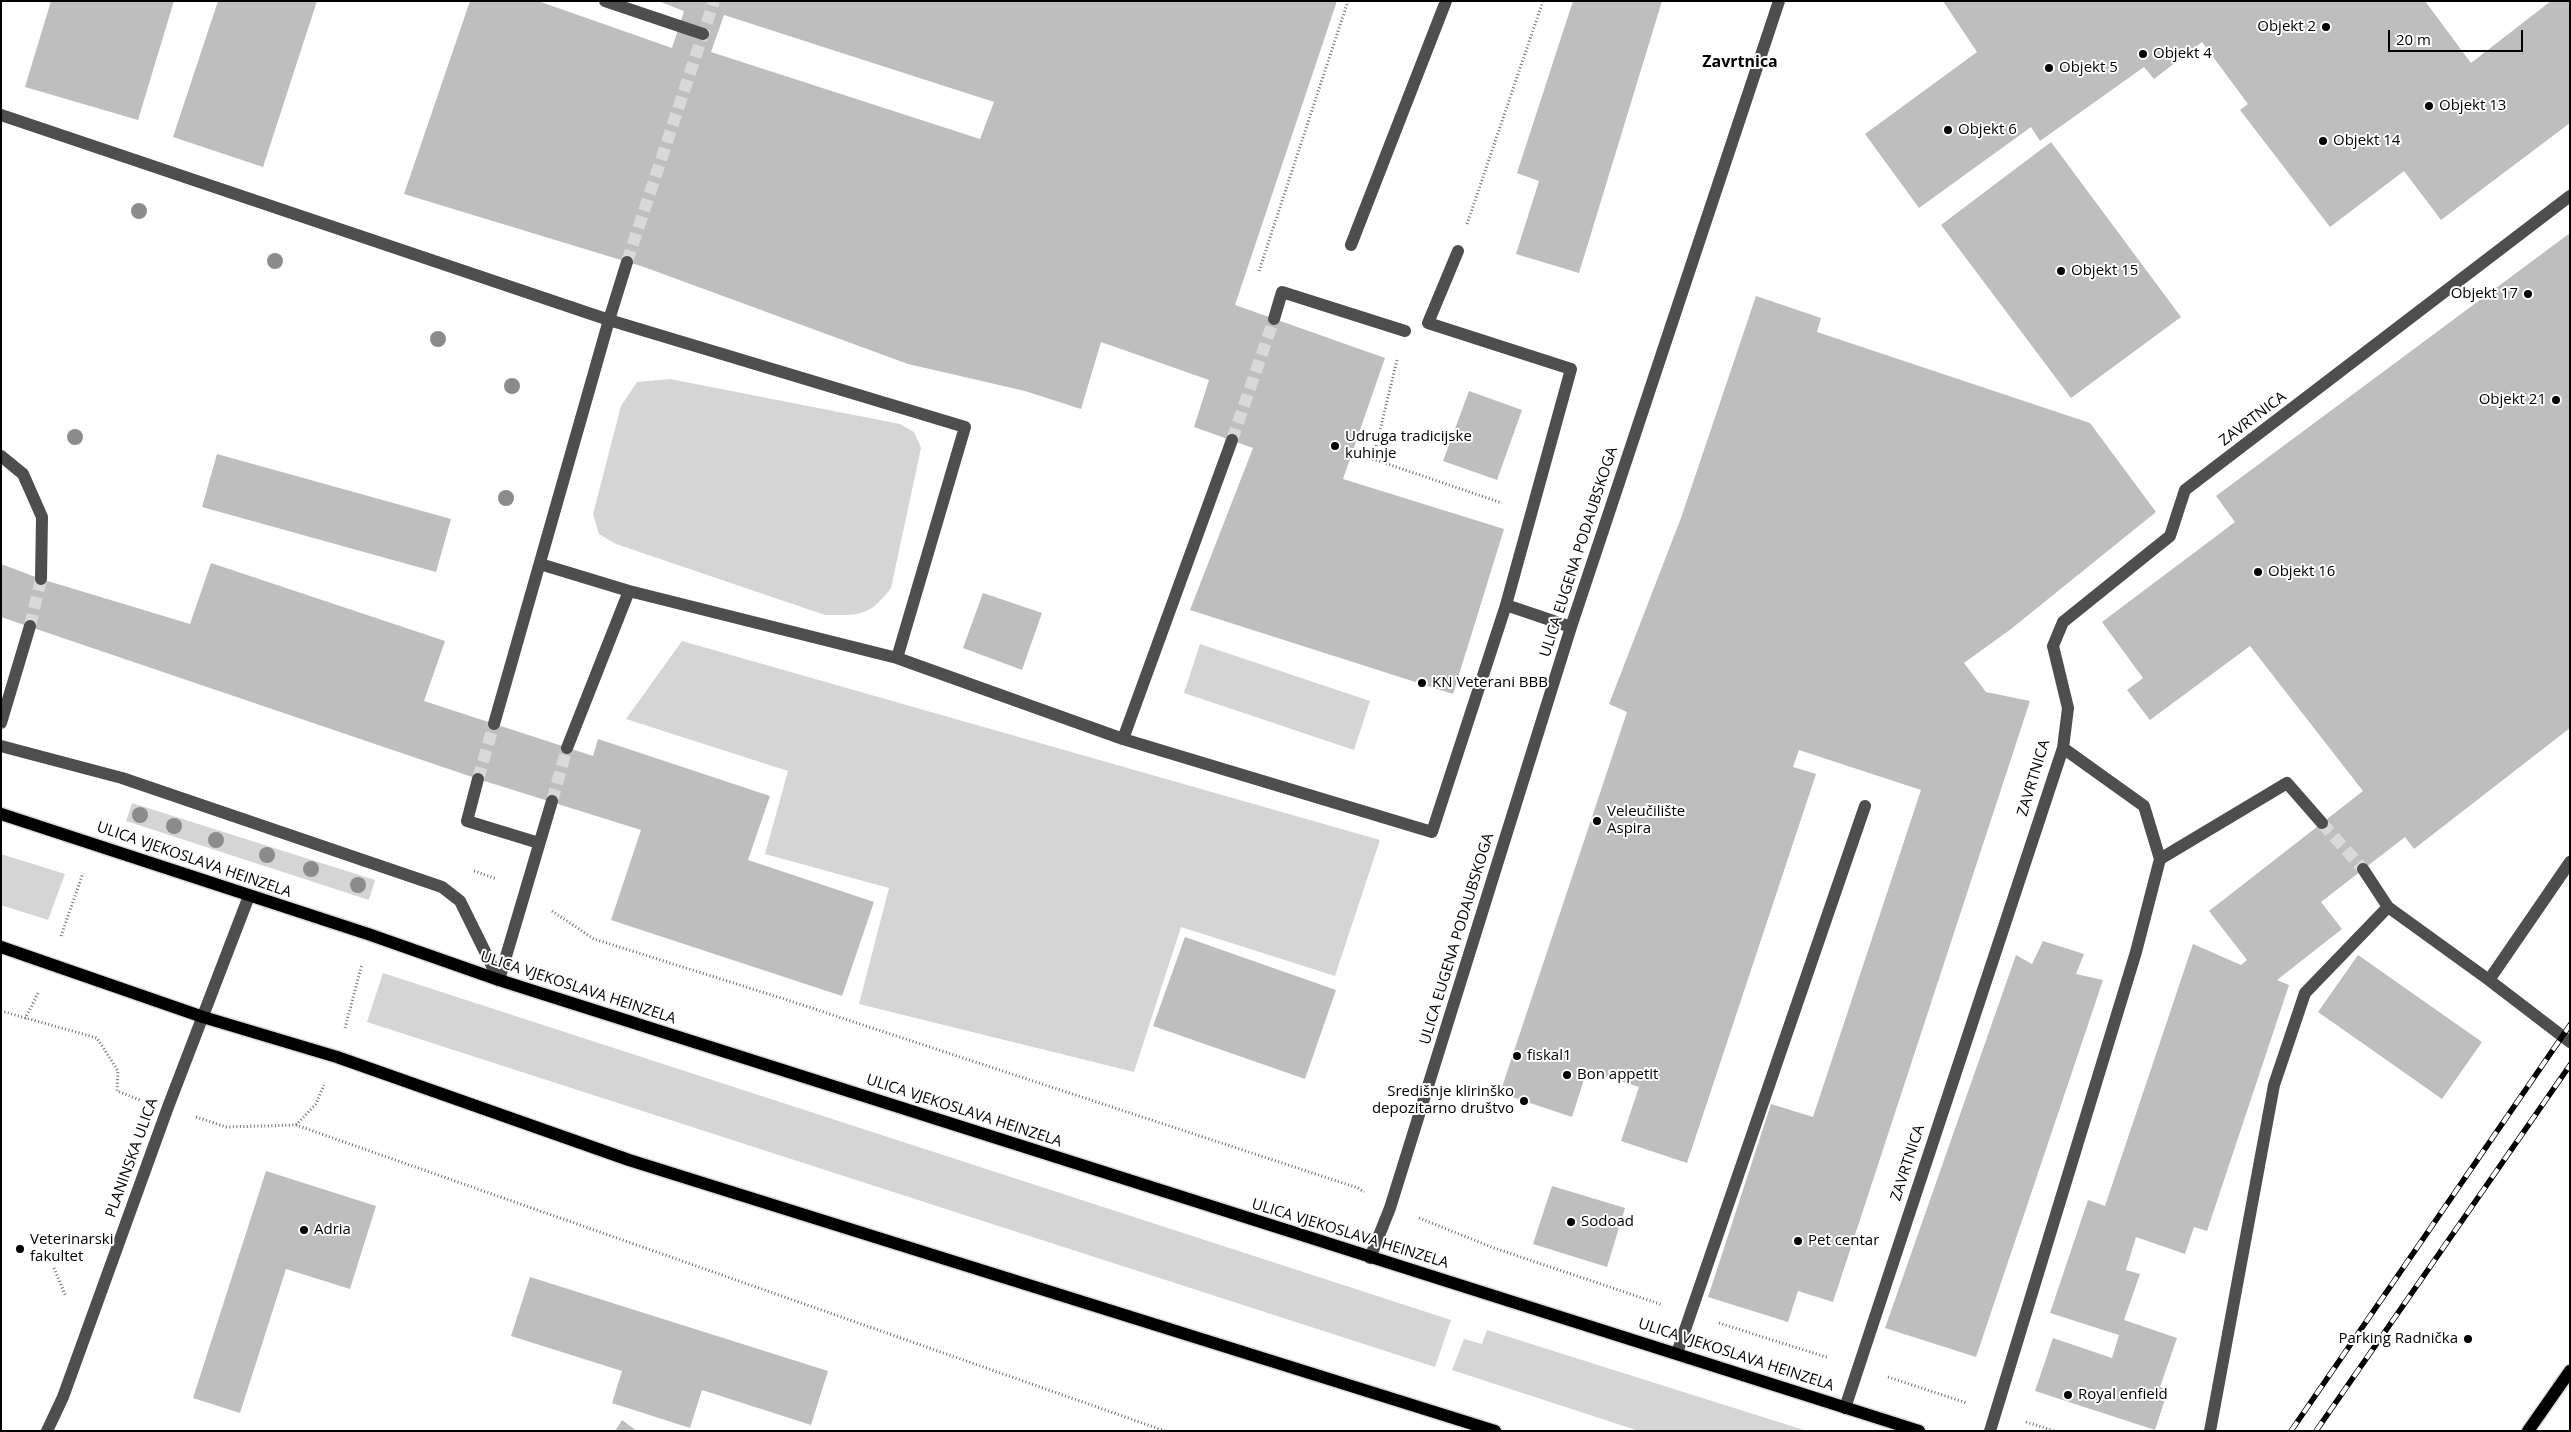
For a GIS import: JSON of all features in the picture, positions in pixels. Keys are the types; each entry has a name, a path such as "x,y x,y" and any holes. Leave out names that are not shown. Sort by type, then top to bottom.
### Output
{"main road":[{"name":"ULICA VJEKOSLAVA HEINZELA","path":"1,814 368,934 498,980 1919,1431"},
{"path":"1,947 203,1017 337,1057 629,1160 1496,1431"},
{"path":"2528,1431 2570,1371"}],"street":[{"path":"606,1 703,34"},
{"path":"1351,245 1446,1"},
{"name":"ULICA EUGENA PODAUBSKOGA","path":"1370,1258 1390,1208 1570,627 1779,1"},
{"path":"1,115 608,320 964,426 897,658"},
{"name":"ZAVRTNICA","path":"1845,1408 2063,748 2068,708 2053,646 2063,622 2170,536 2185,490 2570,196"},
{"path":"540,564 629,591 897,658 1123,739 1432,832 1506,605 1571,369 1428,323 1458,251"},
{"path":"494,724 608,320 627,262"},
{"path":"1274,318 1282,292 1405,331"},
{"path":"1123,739 1232,440"},
{"path":"1,456 23,474 42,517 41,579"},
{"path":"567,748 629,591"},
{"path":"1506,605 1570,627"},
{"path":"1,723 30,626"},
{"path":"1,746 122,778 442,887 460,900 498,980"},
{"path":"1990,1431 2136,952 2160,859 2144,806 2063,748"},
{"path":"478,779 467,821 539,843"},
{"path":"2160,859 2287,783 2322,823"},
{"path":"498,980 552,801"},
{"path":"1677,1353 1865,806"},
{"path":"2489,980 2570,862"},
{"path":"2363,869 2388,907 2489,980 2570,1042"},
{"name":"PLANINSKA ULICA","path":"46,1431 63,1397 249,896"},
{"path":"2210,1431 2274,1085 2304,993 2388,907"}],"path":[{"path":"1282,292 1257,278 1348,1"},
{"path":"1458,251 1543,1"},
{"path":"1405,331 1373,459 1532,513"},
{"path":"61,934 82,876"},
{"path":"547,908 594,939 778,996 1358,1188"},
{"path":"346,1024 361,969"},
{"path":"25,1019 32,1007"},
{"path":"1,1011 97,1038 118,1071 117,1091 131,1097"},
{"path":"296,1125 316,1104"},
{"path":"226,1127 296,1125 1165,1431"},
{"path":"1437,1225 1494,1248 1690,1314 2054,1431"}],"shaded area":[{"path":"670,379 900,424 914,432 921,448 891,588 876,604 870,609 855,614 825,615 616,544 599,534 593,514 621,406 637,382"},
{"path":"682,641 1380,840 1335,976 1181,927 1134,1072 859,1004 889,888 765,854 788,771 626,719"},
{"path":"1200,644 1370,701 1354,750 1184,693"},
{"path":"132,803 375,880 369,900 126,821"},
{"path":"1,854 65,874 48,920 1,905"},
{"path":"383,973 1451,1320 1435,1367 367,1022"},
{"path":"1487,1330 1807,1431 1639,1431 1452,1370 1464,1339 1482,1344"}],"building":[{"path":"51,1 174,1 138,120 25,87"},
{"path":"218,1 317,1 263,167 173,137"},
{"path":"470,1 538,1 672,48 684,11 658,1 1337,1 1235,305 1385,358 1343,479 1504,529 1453,694 1190,610 1253,448 1194,427 1209,380 1101,342 1081,409 1025,391 908,364 644,267 404,194","holes":["724,15 994,102 980,139 711,52"]},
{"path":"1573,1 1662,1 1579,273 1516,254 1539,181 1517,173"},
{"path":"1943,1 2425,1 2471,63 2551,1 2570,1 2570,123 2441,220 2404,171 2330,227 2240,110 2248,104 2202,42 2154,79 2144,67 2040,141 2031,127 1919,208 1865,134 1977,52"},
{"name":"Objekt 15","path":"2051,142 2181,317 2071,398 1941,225"},
{"path":"2570,233 2570,728 2414,849 2405,837 2321,902 2342,929 2277,980 2289,985 2207,1231 2194,1227 2185,1254 2136,1237 2126,1270 2140,1274 2124,1320 2177,1338 2160,1387 2168,1390 2155,1430 2035,1391 2053,1338 2112,1358 2119,1335 2050,1313 2088,1200 2105,1206 2193,944 2241,965 2247,960 2209,911 2363,791 2250,646 2150,720 2127,690 2143,678 2102,622 2235,522 2216,496"},
{"path":"1756,296 1821,318 1817,332 2090,423 2156,512 2011,629 1964,663 1986,692 2030,701 1833,1302 1798,1291 1788,1322 1708,1297 1771,1104 1813,1117 1921,790 1799,750 1793,767 1816,774 1687,1163 1621,1141 1639,1087 1587,1070 1572,1117 1500,1093 1627,712 1609,704 1681,518"},
{"path":"1469,391 1522,410 1497,480 1443,461"},
{"path":"217,454 451,519 436,572 202,507"},
{"path":"211,563 445,641 424,701 593,756 598,739 770,796 748,860 874,902 842,996 611,920 641,830 478,779 1,617 1,564 41,579 190,624"},
{"path":"983,593 1042,613 1022,670 963,648"},
{"path":"1185,937 1336,990 1305,1079 1153,1026"},
{"path":"2043,941 2084,954 2076,974 2103,980 1976,1357 1885,1328 2016,955 2032,964"},
{"path":"2358,955 2482,1042 2442,1099 2318,1012"},
{"path":"266,1171 376,1206 350,1289 286,1269 240,1413 193,1398"},
{"path":"1552,1186 1625,1208 1607,1267 1533,1244"},
{"path":"530,1277 828,1371 811,1425 702,1390 690,1428 612,1403 622,1371 511,1336"},
{"path":"622,1420 637,1431 615,1431"}],"tunnel":[{"path":"627,262 714,1"},
{"path":"1232,440 1274,319"},
{"path":"30,626 41,579"},
{"path":"478,779 494,724"},
{"path":"552,801 567,748"},
{"path":"2322,823 2363,869"}],"railway":[{"path":"2291,1431 2570,1025"},
{"path":"2316,1431 2570,1065"}],"place":[{"name":"Objekt 2","path":"2326,27"},
{"name":"Objekt 4","path":"2143,54"},
{"name":"Objekt 5","path":"2049,68"},
{"name":"Objekt 13","path":"2429,106"},
{"name":"Objekt 6","path":"1948,130"},
{"name":"Objekt 14","path":"2323,141"},
{"name":"Objekt 15","path":"2061,271"},
{"name":"Objekt 17","path":"2528,294"},
{"name":"Objekt 21","path":"2556,400"},
{"name":"Udruga tradicijske kuhinje","path":"1335,446"},
{"name":"Objekt 16","path":"2258,572"},
{"name":"KN Veterani BBB","path":"1422,683"},
{"name":"Veleučilište Aspira","path":"1597,821"},
{"name":"fiskal1","path":"1517,1056"},
{"name":"Bon appetit","path":"1567,1075"},
{"name":"Središnje klirinško depozitarno društvo","path":"1524,1101"},
{"name":"Sodoad","path":"1571,1222"},
{"name":"Adria","path":"304,1230"},
{"name":"Pet centar","path":"1798,1241"},
{"name":"Veterinarski fakultet","path":"20,1249"},
{"name":"Parking Radnička","path":"2468,1339"},
{"name":"Royal enfield","path":"2068,1395"}],"district":[{"name":"Zavrtnica","path":"1740,62"}]}
